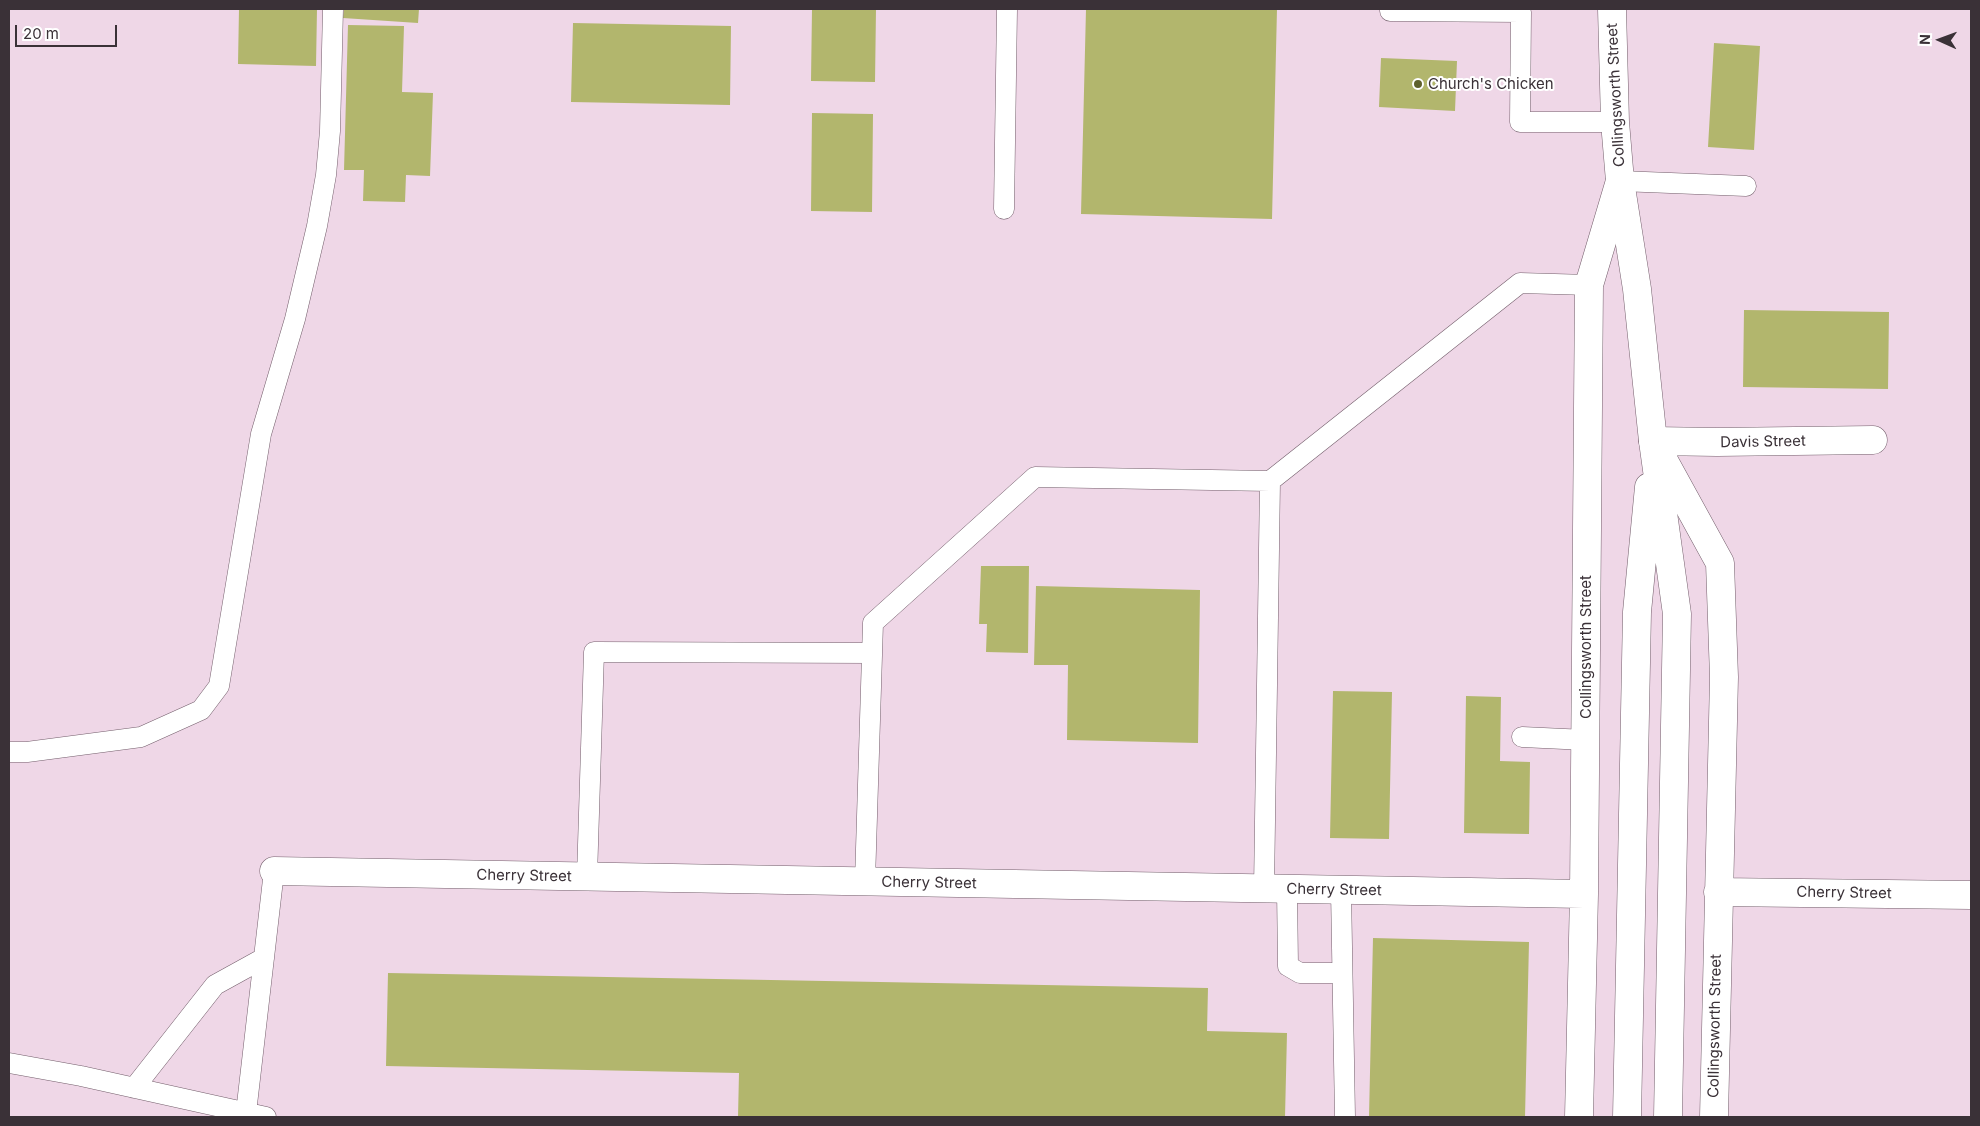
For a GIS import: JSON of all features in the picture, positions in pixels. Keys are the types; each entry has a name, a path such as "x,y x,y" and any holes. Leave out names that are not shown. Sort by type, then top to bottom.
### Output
{"street":[{"name":"Collingsworth Street","path":"1612,9 1615,122 1620,181 1637,289 1653,441 1677,614 1668,1117"},
{"name":"Collingsworth Street","path":"1579,1117 1586,740 1589,285 1620,181"},
{"name":"Davis Street","path":"1653,441 1872,440"},
{"name":"Collingsworth Street","path":"1653,441 1720,563 1724,677 1714,1117"},
{"name":"Collingsworth Street","path":"1627,1117 1637,612 1653,441"},
{"name":"Cherry Street","path":"274,871 1584,894"},
{"name":"Cherry Street","path":"1718,892 1971,895"}],"lane":[{"path":"9,752 27,752 141,737 201,710 219,686 261,434 296,319 323,192 330,131 333,9"},
{"path":"1004,208 1007,9"},
{"path":"1390,9 1390,11 1521,10 1520,122 1615,122"},
{"path":"1620,181 1746,186"},
{"path":"865,882 873,624 1035,477 1270,481 1520,283 1589,285"},
{"path":"1270,481 1276,889 1288,966 1300,972 1341,972"},
{"path":"587,877 594,652 872,652"},
{"path":"1522,737 1586,740"},
{"path":"246,1113 274,871"},
{"path":"1341,890 1345,1117"},
{"path":"134,1088 214,986 264,958"},
{"path":"9,1063 266,1117"}],"building":[{"path":"239,9 317,9 316,66 238,64"},
{"path":"344,9 419,9 418,23 343,18"},
{"path":"812,9 876,9 875,82 811,81"},
{"path":"1086,9 1277,9 1272,219 1081,214"},
{"path":"573,23 731,26 730,105 571,102"},
{"path":"348,25 404,26 402,92 433,93 430,176 406,175 405,202 363,201 364,170 344,170"},
{"path":"1714,43 1760,46 1754,150 1708,147"},
{"name":"Church's Chicken","path":"1381,58 1457,61 1455,111 1379,107"},
{"path":"812,113 873,114 872,212 811,211"},
{"path":"1744,310 1889,312 1888,389 1743,387"},
{"path":"981,566 1029,566 1028,653 986,652 987,624 979,624"},
{"path":"1036,586 1200,590 1198,743 1067,740 1068,665 1034,665"},
{"path":"1333,691 1392,692 1389,839 1330,838"},
{"path":"1466,696 1501,697 1500,761 1530,762 1529,834 1464,833"},
{"path":"1373,938 1529,942 1525,1117 1369,1117"},
{"path":"388,973 1208,988 1207,1031 1287,1033 1285,1117 738,1117 739,1073 386,1066"}],"place":[{"name":"Church's Chicken","path":"1418,84"}]}
